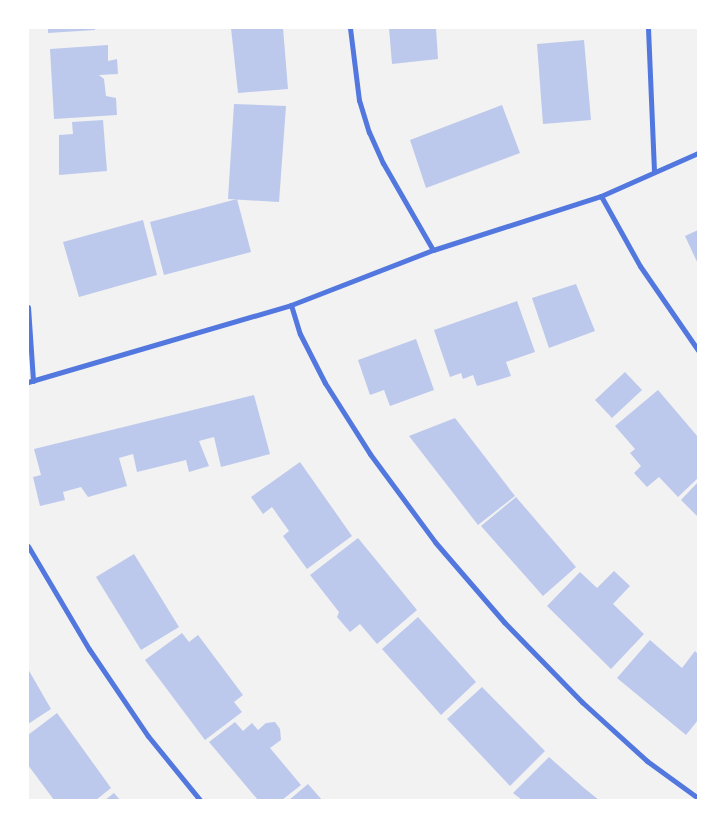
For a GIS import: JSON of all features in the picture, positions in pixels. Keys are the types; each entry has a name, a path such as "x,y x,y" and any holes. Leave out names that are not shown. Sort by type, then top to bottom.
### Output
{"street":[{"path":"350,28 359,100 369,132 383,163 433,250"},
{"path":"648,28 654,171"},
{"path":"28,307 30,382 291,305 433,250 601,196 698,153"},
{"path":"601,196 640,266 698,350"},
{"path":"291,305 300,334 325,383 370,454 435,542 504,622 582,702 647,760 698,798"},
{"path":"28,546 89,649 148,736 200,800"}],"building":[{"path":"48,28 95,28 95,30 48,33"},
{"path":"231,28 283,28 288,89 238,93"},
{"path":"389,28 436,28 438,59 392,64"},
{"path":"584,40 591,120 543,124 537,44"},
{"path":"108,45 108,61 117,59 118,74 99,75 104,79 106,96 116,98 117,115 54,119 50,49"},
{"path":"234,104 286,106 279,202 228,199"},
{"path":"502,105 520,153 426,188 410,140"},
{"path":"103,120 107,171 59,175 59,135 73,134 72,122"},
{"path":"237,199 251,252 164,275 150,222"},
{"path":"143,220 157,275 79,297 63,242"},
{"path":"698,230 698,264 685,236"},
{"path":"576,284 595,331 549,348 532,298"},
{"path":"517,301 535,352 506,362 511,376 498,380 477,386 473,375 463,379 461,373 450,377 434,330"},
{"path":"416,339 434,390 390,406 384,390 370,395 358,360"},
{"path":"625,372 642,390 612,418 595,400"},
{"path":"658,390 698,437 698,478 678,497 659,477 647,487 634,473 641,466 630,453 635,449 615,426"},
{"path":"254,395 270,454 221,467 214,437 199,441 209,466 189,472 186,460 137,472 133,454 119,458 127,486 88,497 81,487 63,492 65,500 40,506 33,477 41,475 34,449"},
{"path":"455,418 515,496 478,525 409,436"},
{"path":"300,462 352,536 307,569 283,536 289,531 272,507 263,514 251,497"},
{"path":"698,482 698,517 681,500"},
{"path":"516,497 576,567 543,596 481,526"},
{"path":"358,538 417,610 377,644 360,624 350,632 337,617 339,612 310,575"},
{"path":"134,554 179,627 141,650 96,577"},
{"path":"614,571 630,586 613,604 644,634 611,669 547,606 580,572 597,588"},
{"path":"418,617 476,682 441,715 382,649"},
{"path":"182,633 189,642 198,635 243,695 234,702 242,712 205,740 145,660"},
{"path":"650,640 682,668 695,651 698,654 698,720 686,735 617,678"},
{"path":"28,669 51,709 28,724"},
{"path":"482,687 545,751 510,786 447,719"},
{"path":"57,713 111,788 96,800 54,800 28,765 28,735"},
{"path":"235,722 243,731 252,723 258,730 266,723 275,722 280,729 281,740 270,748 301,785 282,800 258,800 209,742"},
{"path":"549,757 599,800 522,800 513,793"},
{"path":"308,784 322,800 289,800"},
{"path":"114,793 120,800 105,800"}]}
